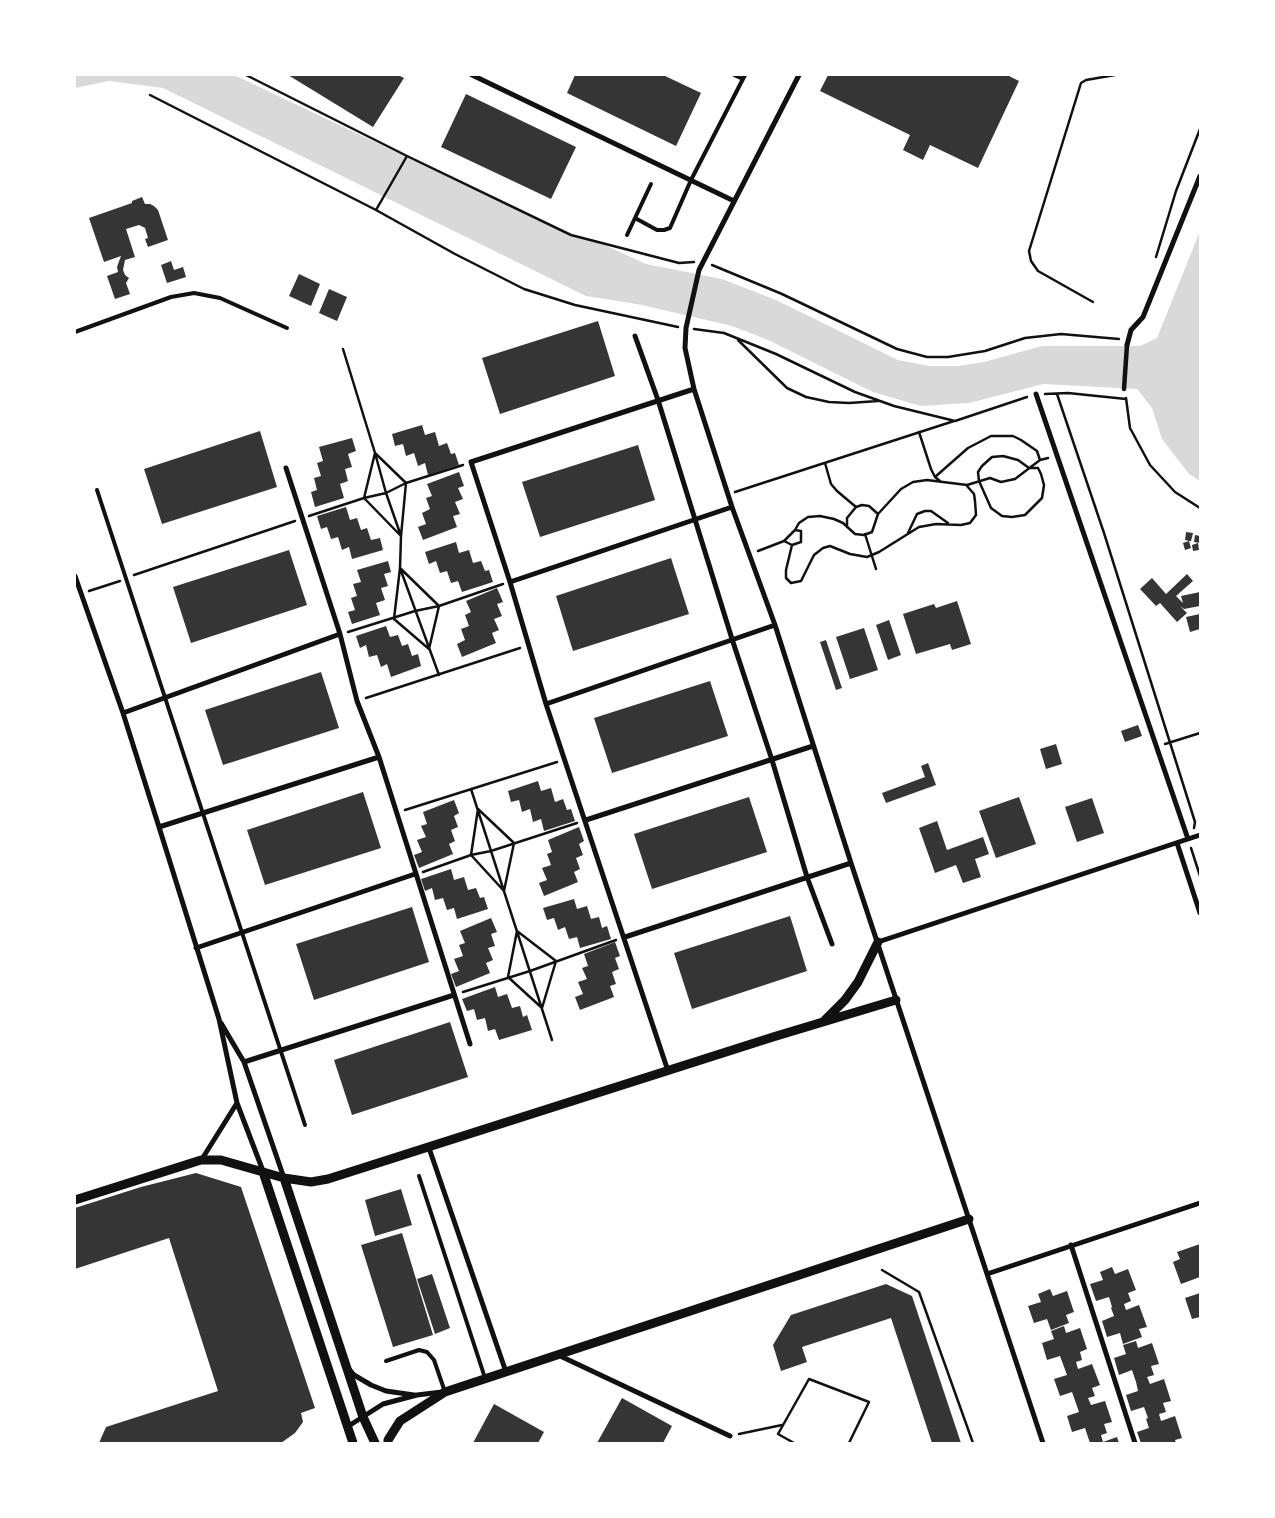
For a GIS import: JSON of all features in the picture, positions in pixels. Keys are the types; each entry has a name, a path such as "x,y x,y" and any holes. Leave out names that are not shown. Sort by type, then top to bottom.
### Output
{"street":[{"path":"472,75 734,201"},
{"path":"799,75 699,270 686,328 685,348 694,388 732,508 775,625 850,863 878,942 1043,1443"},
{"path":"1124,389 1128,342 1131,330 1144,317 1200,176"},
{"path":"635,336 658,400 807,877 832,944"},
{"path":"668,1070 546,704 510,582 471,462 694,388"},
{"path":"1036,394 1156,747 1190,839"},
{"path":"286,468 340,634 357,701 378,757 470,1044"},
{"path":"510,582 732,508"},
{"path":"75,576 123,712 219,1019 237,1103 263,1172 353,1443"},
{"path":"546,704 775,625"},
{"path":"123,712 340,634"},
{"path":"586,820 813,746"},
{"path":"159,827 378,757"},
{"path":"824,1022 845,1000 858,982 878,942 1200,835"},
{"path":"1177,843 1200,913"},
{"path":"625,937 850,863"},
{"path":"196,948 415,874"},
{"path":"244,1062 454,995"},
{"path":"75,1200 201,1160 221,1160 284,1178 311,1182 328,1179 668,1070 896,1000"},
{"path":"219,1019 244,1062 363,1417 375,1443"},
{"path":"201,1160 237,1103"},
{"path":"429,1148 506,1372"},
{"path":"987,1274 1200,1202"},
{"path":"347,1427 382,1404 445,1392 969,1219"},
{"path":"1071,1245 1135,1443"},
{"path":"557,1355 730,1436"},
{"path":"345,1363 354,1375 371,1385 386,1391 417,1396"},
{"path":"388,1443 400,1420 445,1392"}],"lane":[{"path":"635,218 657,230 670,228 690,180 744,77 734,75"},
{"path":"627,236 651,184"},
{"path":"75,332 171,297 194,293 220,298 287,328"},
{"path":"97,490 305,1125"},
{"path":"419,1176 485,1378"},
{"path":"386,1360 420,1350 427,1352 434,1360 445,1392"}],"path":[{"path":"246,75 407,156 571,235 679,263 703,262 782,294 897,349 926,357 955,356 985,350 1025,338 1062,334 1128,342"},
{"path":"1093,302 1038,271 1030,261 1028,251 1081,82 1115,75"},
{"path":"150,94 376,210 524,290 575,305 686,328 724,333 776,354 855,392 894,406 955,421"},
{"path":"1153,265 1176,191 1200,129"},
{"path":"376,210 407,156"},
{"path":"737,339 787,388 806,397 830,402 880,401"},
{"path":"343,349 386,493 401,536"},
{"path":"1124,389 1130,428 1150,465 1175,492 1200,508"},
{"path":"728,494 1036,394 1126,399"},
{"path":"1057,394 1104,533 1195,822 1190,839 1190,847 1200,876"},
{"path":"919,432 935,477 941,482"},
{"path":"935,477 968,448 991,436 1013,436 1037,451 1040,460"},
{"path":"375,452 406,483"},
{"path":"364,498 375,452"},
{"path":"749,554 784,541 799,523 808,517 820,516 843,523 855,534 872,532 878,514 902,489 913,482 927,480 967,486 990,478 1002,482 1015,479 1040,460 1057,455"},
{"path":"1003,456 1018,460 1029,468 1038,468 1042,474 1044,485 1042,498 1024,515 1002,516 991,508 979,481 978,472 982,466 992,457 1003,456"},
{"path":"81,594 303,518 364,498 386,493 406,483 471,462"},
{"path":"825,463 831,484 836,491 856,506"},
{"path":"394,619 406,483"},
{"path":"792,545 786,570 786,578 791,583 800,581 814,555 823,548 830,546 850,554 867,557 879,552 919,526 970,523 974,518 975,501 974,494 967,486"},
{"path":"364,498 401,536"},
{"path":"847,528 847,518 856,506 869,506 878,514"},
{"path":"908,533 917,514 925,511 931,511 950,524"},
{"path":"784,541 792,545 801,542 801,531 795,530"},
{"path":"865,534 876,569"},
{"path":"400,568 439,606"},
{"path":"400,568 439,675"},
{"path":"340,634 415,611 439,606 510,582"},
{"path":"429,648 439,606"},
{"path":"394,619 429,648"},
{"path":"357,701 528,646"},
{"path":"1156,747 1200,733"},
{"path":"396,812 565,759"},
{"path":"471,789 552,1040"},
{"path":"478,809 514,843"},
{"path":"471,855 478,809"},
{"path":"415,874 586,820"},
{"path":"504,891 514,843"},
{"path":"471,855 504,891"},
{"path":"517,930 556,961"},
{"path":"508,977 517,930"},
{"path":"454,995 530,971 625,937"},
{"path":"542,1008 556,961"},
{"path":"508,977 542,1008"},
{"path":"882,1270 919,1292 973,1443"},
{"path":"794,1443 778,1434 809,1379 869,1402 848,1443"},
{"path":"730,1436 783,1425"}],"shaded area":[{"path":"75,75 234,75 571,235 598,242 646,264 722,279 776,300 898,360 930,366 958,366 984,362 1042,346 1140,346 1157,338 1200,231 1200,481 1189,474 1162,439 1152,408 1137,389 1043,384 969,403 921,406 873,392 768,340 732,326 642,305 586,296 163,88 109,81 75,88"}],"building":[{"path":"288,75 398,75 404,78 373,127"},
{"path":"575,75 663,75 701,93 676,146 567,93"},
{"path":"828,75 1007,75 1019,81 978,168 930,145 923,160 903,150 910,135 820,91"},
{"path":"466,94 576,147 551,199 441,147"},
{"path":"142,197 145,204 150,204 158,210 168,240 148,247 145,239 148,238 145,228 139,225 126,229 135,257 125,260 123,270 129,278 126,283 130,294 115,299 107,276 118,272 117,267 121,256 104,262 89,218 132,203 132,201"},
{"path":"171,261 174,270 183,267 186,277 167,283 161,265"},
{"path":"299,274 320,284 311,306 289,296"},
{"path":"329,289 347,297 337,321 319,313"},
{"path":"598,321 615,376 500,414 482,358"},
{"path":"422,425 425,435 435,432 439,446 447,443 451,454 455,453 459,465 428,475 425,463 418,466 414,453 406,456 403,444 395,446 392,434"},
{"path":"260,431 277,487 162,524 144,469"},
{"path":"352,438 356,451 348,454 352,467 345,469 348,481 340,484 344,498 315,507 311,492 317,490 314,478 321,476 317,463 323,461 319,447"},
{"path":"638,445 655,500 540,537 522,482"},
{"path":"459,472 464,486 458,488 463,499 455,502 460,514 453,516 457,527 423,540 418,527 426,524 422,513 430,509 426,498 432,496 427,484"},
{"path":"346,507 350,520 357,518 361,530 367,528 371,540 380,538 383,550 352,559 349,547 342,550 338,537 331,539 327,527 321,529 317,516"},
{"path":"1186,532 1193,533 1191,541 1185,540"},
{"path":"1195,535 1200,536 1200,543 1194,542"},
{"path":"1189,541 1191,548 1185,550 1183,543"},
{"path":"456,542 459,553 469,550 473,563 481,561 485,571 489,570 493,582 462,592 458,581 451,583 447,571 440,573 436,561 429,564 425,552"},
{"path":"1198,543 1199,550 1193,551 1192,545"},
{"path":"289,550 307,605 191,643 173,587"},
{"path":"671,558 689,614 573,651 556,596"},
{"path":"388,561 391,572 384,574 388,586 381,588 385,600 376,603 380,615 352,624 348,612 355,610 351,598 357,596 353,584 361,582 357,570"},
{"path":"1187,574 1193,581 1176,596 1183,603 1181,596 1200,592 1200,606 1184,609 1180,606 1187,613 1177,622 1160,603 1156,606 1140,589 1152,578 1166,594"},
{"path":"497,588 503,602 497,604 502,616 494,619 499,630 492,633 496,643 462,657 457,644 465,640 461,629 469,626 465,615 471,612 466,601"},
{"path":"957,601 971,644 952,650 950,644 916,654 903,614 934,604 936,608"},
{"path":"1200,614 1200,629 1190,632 1186,617"},
{"path":"889,620 901,655 888,660 876,625"},
{"path":"386,626 390,637 398,635 402,646 408,644 412,656 418,654 421,666 391,677 387,664 381,667 377,655 369,657 366,645 360,648 356,636"},
{"path":"864,628 878,670 850,679 836,637"},
{"path":"826,640 842,688 836,690 820,642"},
{"path":"321,672 339,728 223,765 205,710"},
{"path":"710,681 728,736 612,773 594,718"},
{"path":"1138,725 1142,736 1125,742 1121,731"},
{"path":"1056,744 1062,764 1046,769 1040,749"},
{"path":"928,763 936,785 886,803 882,793 925,777 921,766"},
{"path":"538,781 541,791 551,788 555,802 563,799 567,810 571,809 575,821 544,831 541,819 533,822 530,809 522,812 519,800 511,802 508,791"},
{"path":"363,792 381,848 265,885 247,830"},
{"path":"749,797 767,852 652,889 634,834"},
{"path":"1019,797 1036,844 996,858 979,811"},
{"path":"1092,798 1104,833 1077,842 1065,807"},
{"path":"454,800 459,813 454,816 458,827 451,830 455,841 449,844 453,854 419,868 414,855 422,852 417,840 426,837 421,826 427,824 423,812"},
{"path":"937,821 947,850 983,837 989,854 975,859 981,877 963,883 956,865 935,873 919,828"},
{"path":"579,827 584,841 579,844 583,855 576,858 580,869 574,872 578,882 544,896 539,883 547,880 542,868 551,865 547,854 552,852 548,840"},
{"path":"451,869 454,880 464,877 468,890 476,888 480,898 484,897 488,909 457,919 454,908 447,910 443,898 435,900 432,888 425,891 421,879"},
{"path":"574,899 577,909 587,906 591,919 599,917 602,928 607,926 611,939 580,948 577,937 569,939 565,927 558,930 554,918 547,920 543,908"},
{"path":"412,907 429,962 314,1000 296,944"},
{"path":"790,916 807,971 692,1009 674,953"},
{"path":"491,918 497,932 491,934 495,946 488,948 493,960 486,963 490,973 456,987 451,974 459,971 454,959 463,956 459,945 465,943 460,931"},
{"path":"615,942 620,956 615,958 619,969 612,972 616,984 610,986 614,997 580,1010 575,997 583,994 578,982 587,979 582,968 588,966 584,954"},
{"path":"495,987 498,997 507,994 512,1008 520,1006 523,1017 527,1015 532,1030 499,1040 495,1029 488,1031 485,1018 477,1020 474,1009 467,1011 462,999"},
{"path":"450,1022 468,1077 352,1115 334,1060"},
{"path":"196,1173 241,1187 315,1408 301,1413 303,1422 295,1433 281,1443 99,1443 106,1427 218,1391 169,1238 75,1269 75,1208 141,1187"},
{"path":"401,1189 412,1225 375,1236 365,1200"},
{"path":"402,1233 433,1335 393,1347 361,1245"},
{"path":"1200,1244 1200,1277 1181,1284 1173,1262 1180,1259 1177,1252"},
{"path":"1112,1267 1115,1274 1128,1269 1136,1290 1128,1293 1131,1301 1124,1304 1126,1310 1139,1305 1147,1327 1139,1329 1142,1337 1123,1344 1120,1333 1107,1337 1102,1321 1114,1316 1109,1297 1096,1301 1090,1284 1103,1280 1100,1272"},
{"path":"432,1274 450,1328 435,1334 417,1279"},
{"path":"886,1284 912,1296 961,1443 932,1443 891,1318 802,1347 807,1362 781,1371 773,1345 791,1315"},
{"path":"1050,1289 1053,1296 1067,1291 1074,1312 1066,1315 1069,1323 1051,1330 1047,1319 1034,1323 1028,1306 1041,1302 1038,1294"},
{"path":"1200,1293 1200,1317 1192,1319 1185,1298"},
{"path":"1064,1326 1066,1333 1080,1328 1087,1349 1080,1352 1082,1360 1076,1362 1078,1369 1092,1364 1100,1385 1092,1388 1095,1396 1088,1398 1091,1405 1105,1401 1112,1422 1104,1424 1107,1433 1101,1435 1103,1442 1117,1437 1119,1443 1090,1443 1085,1428 1072,1432 1067,1416 1079,1412 1072,1392 1060,1396 1054,1379 1067,1375 1060,1356 1047,1360 1042,1343 1054,1339 1051,1331"},
{"path":"1136,1341 1138,1348 1152,1343 1159,1364 1151,1366 1154,1375 1147,1377 1150,1384 1164,1379 1171,1401 1163,1403 1166,1412 1159,1414 1161,1421 1175,1416 1182,1438 1175,1440 1176,1443 1141,1443 1137,1432 1149,1428 1146,1419 1148,1418 1144,1407 1131,1411 1126,1395 1138,1391 1136,1382 1132,1370 1119,1375 1114,1358 1126,1354 1123,1345"},
{"path":"622,1398 672,1426 663,1443 597,1443"},
{"path":"494,1404 544,1432 538,1443 473,1443"}]}
